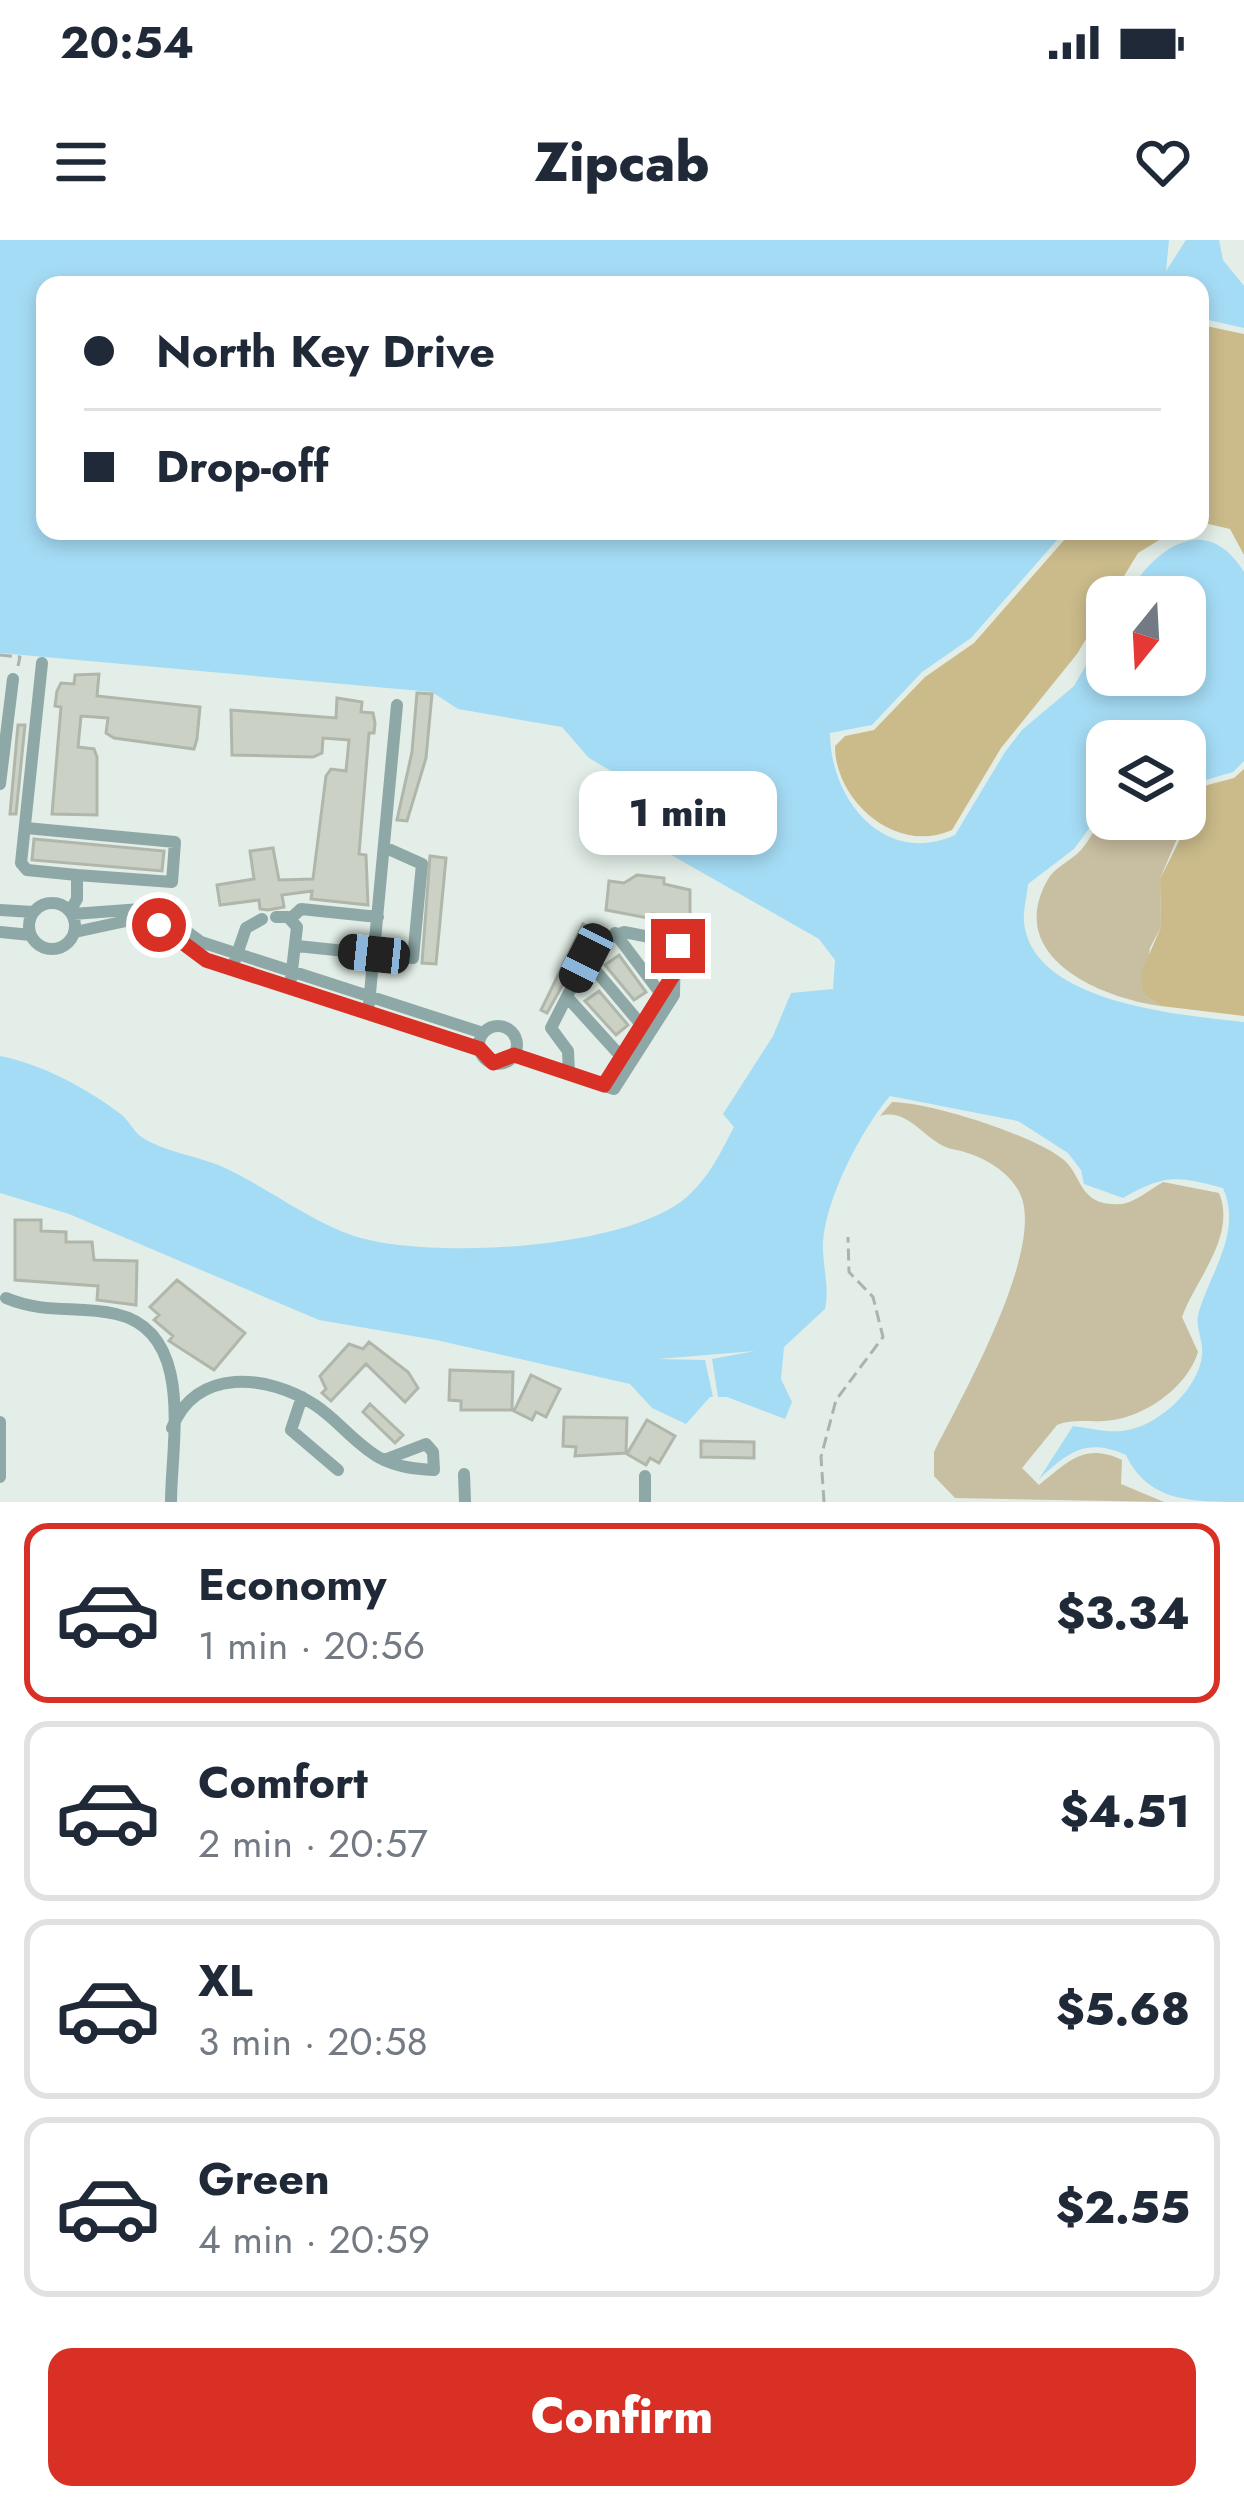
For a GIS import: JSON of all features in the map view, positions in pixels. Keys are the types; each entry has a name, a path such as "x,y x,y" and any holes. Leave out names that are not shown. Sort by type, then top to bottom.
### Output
{"street":[{"path":"26,828 175,842 172,882 22,868 42,663"},
{"path":"0,784 13,679"},
{"path":"369,1004 398,705"},
{"path":"298,946 413,958 418,859 384,847"},
{"path":"75,932 71,912 77,899 77,875"},
{"path":"0,910 33,912 52,902 71,912 155,908 235,961"},
{"path":"33,912 31,934 40,946 55,949 75,932 143,920 159,925 193,953 483,1033 496,1026 510,1030 517,1042 514,1055"},
{"path":"235,961 246,928 285,912 378,917"},
{"path":"285,912 297,926 291,980"},
{"path":"0,932 31,934"},
{"path":"369,1004 480,1049 493,1063 514,1055 568,1073 604,1085 625,1062 665,999 677,969 678,946 669,938 615,933 600,937 551,1028 568,1051 568,1073"},
{"path":"615,933 665,999"},
{"path":"586,958 646,1029"},
{"path":"567,997 625,1062"},
{"path":"480,1049 483,1033"},
{"path":"6,1298 45,1311 130,1319 157,1342 173,1387 171,1502"},
{"path":"172,1428 194,1395 234,1382 270,1384 302,1397 384,1460"},
{"path":"173,1387 194,1395"},
{"path":"302,1397 291,1430 338,1470"},
{"path":"0,1422 0,1477"},
{"path":"464,1474 465,1502"},
{"path":"645,1476 645,1502"}],"path":[{"path":"0,656 20,657 13,679"},
{"path":"824,1502 821,1456 836,1400 883,1337 874,1297 849,1272 848,1237"}],"shaded area":[{"path":"1209,327 1244,334 1244,555 1230,529 1209,524"},
{"path":"1064,540 1159,540 1138,553 1124,576 1086,576 1086,639 1001,748 952,830 931,836 890,829 872,818 845,786 835,746 845,736 874,730 925,677 974,643"},
{"path":"1244,769 1244,1016 1161,1006 1143,995 1141,973 1161,927 1160,879 1180,840 1206,840 1206,785 1234,778"},
{"path":"1088,840 1176,840 1160,879 1161,927 1150,948 1143,995 1161,1006 1087,983 1049,952 1039,931 1037,908 1047,881"},
{"path":"892,1102 954,1114 1025,1138 1060,1157 1088,1195 1106,1203 1131,1201 1163,1182 1219,1193 1223,1225 1219,1241 1182,1317 1198,1352 1184,1378 1162,1399 1134,1414 1057,1425 1022,1468 1039,1485 1077,1457 1109,1455 1122,1460 1121,1484 1164,1502 955,1498 934,1476 934,1452 1009,1294 1025,1228 1023,1202 995,1166 942,1145 900,1117 880,1116"}],"water":[{"path":"0,240 1169,240 1166,271 1186,240 1219,240 1223,260 1244,286 1244,328 1209,320 1209,276 36,276 36,540 1057,540 971,638 922,672 872,725 830,733 840,781 866,821 906,842 929,843 955,835 1005,752 1022,730 1074,686 1086,665 1086,696 1206,696 1206,576 1140,576 1180,543 1213,543 1229,553 1244,572 1244,761 1233,772 1206,780 1206,720 1086,720 1086,833 1074,849 1028,884 1024,922 1033,950 1053,971 1081,988 1150,1009 1244,1022 1244,1502 1190,1500 1159,1491 1135,1471 1126,1455 1100,1447 1069,1455 1039,1479 1073,1426 1128,1430 1153,1420 1186,1392 1202,1350 1199,1311 1223,1250 1229,1220 1223,1188 1171,1180 1123,1198 1084,1184 1081,1170 1068,1153 1018,1121 890,1096 879,1110 831,1205 823,1242 825,1309 784,1347 781,1379 792,1402 785,1419 727,1397 710,1397 686,1424 652,1408 630,1384 436,1340 319,1320 69,1214 0,1193 0,1056 32,1065 94,1096 149,1141 225,1168 321,1222 387,1243 477,1248 577,1238 661,1214 703,1180 734,1127 723,1114 773,1036 791,993 833,989 835,960 819,939 624,828 623,778 589,758 562,727 458,709 432,692 0,653"}],"pier":[{"path":"755,1351 712,1359 718,1397 713,1397 705,1360 658,1359"}],"building":[{"path":"99,674 97,696 200,707 194,749 114,738 106,733 108,718 81,716 78,747 94,749 97,757 97,815 52,814 61,707 55,706 57,691 61,683 74,684 75,675"},
{"path":"417,693 432,694 426,758 407,821 397,820 412,752"},
{"path":"337,698 362,702 361,712 373,713 375,723 374,733 369,733 359,854 366,855 368,905 311,899 312,891 282,895 284,907 268,910 260,909 259,900 220,905 217,885 254,879 250,851 273,848 279,880 313,879 326,776 331,769 346,771 349,740 323,738 322,753 313,757 232,755 231,710 336,718"},
{"path":"18,725 25,725 16,814 10,814"},
{"path":"34,839 164,851 162,871 32,860"},
{"path":"430,856 446,858 436,964 422,963"},
{"path":"637,875 664,878 664,884 690,890 690,918 653,914 653,919 606,910 609,881 624,883"},
{"path":"583,924 594,929 547,1013 541,1010"},
{"path":"619,955 646,992 634,1000 605,965"},
{"path":"599,991 628,1025 616,1035 585,1001"},
{"path":"15,1220 41,1220 41,1231 66,1232 66,1242 92,1242 94,1260 137,1261 136,1305 97,1300 98,1286 15,1280"},
{"path":"177,1280 245,1333 214,1370 169,1341 173,1336 154,1320 159,1315 150,1307"},
{"path":"369,1342 408,1372 418,1388 405,1402 366,1364 331,1401 322,1393 326,1389 320,1376 349,1344 363,1349"},
{"path":"450,1370 513,1372 512,1410 461,1410 461,1401 449,1400"},
{"path":"531,1375 560,1389 546,1417 536,1412 532,1420 514,1411"},
{"path":"370,1404 403,1435 395,1443 363,1412"},
{"path":"564,1417 627,1418 626,1453 575,1456 576,1447 563,1446"},
{"path":"647,1420 675,1436 659,1463 650,1458 646,1465 627,1454"},
{"path":"701,1441 754,1442 754,1458 701,1457"}],"route":[{"path":"159,925 206,960 480,1049 493,1063 504,1063 514,1055 604,1085 677,969 678,946"}]}
